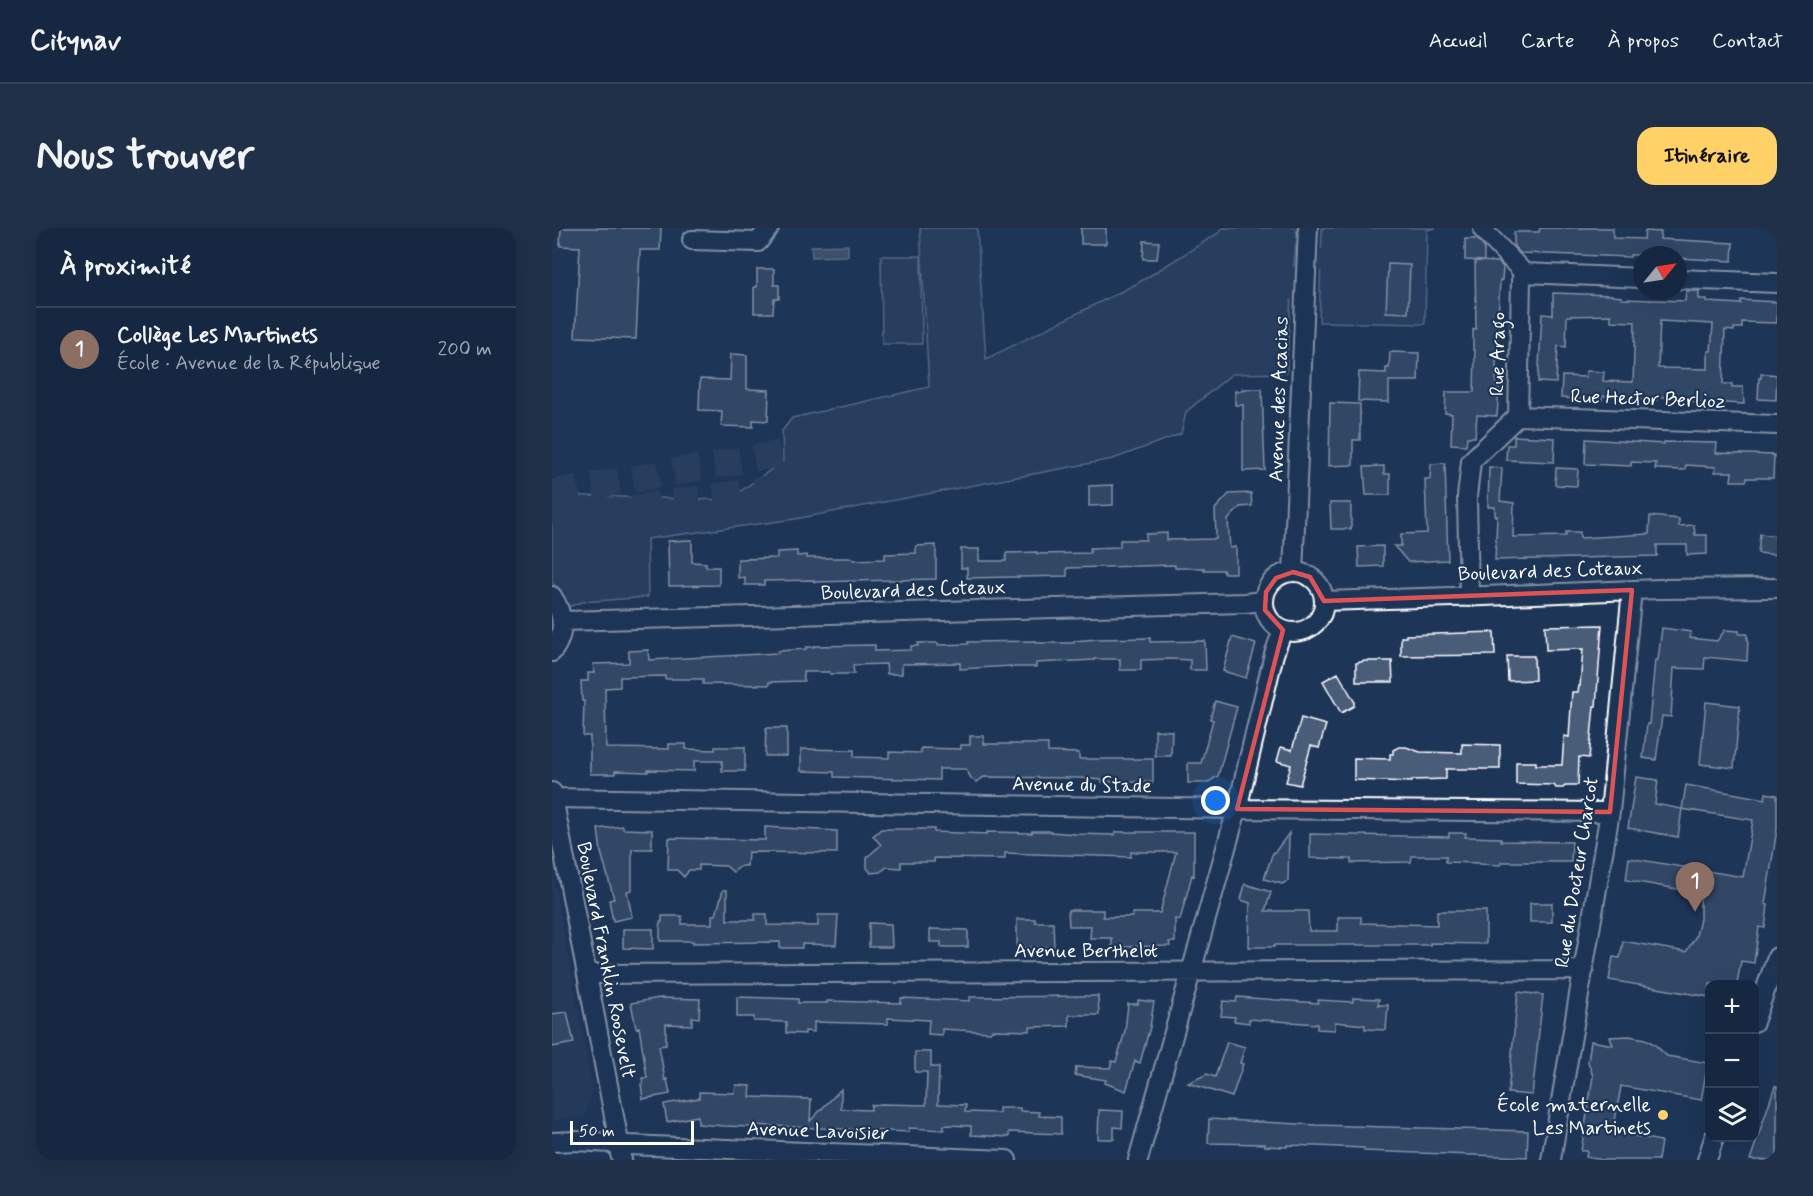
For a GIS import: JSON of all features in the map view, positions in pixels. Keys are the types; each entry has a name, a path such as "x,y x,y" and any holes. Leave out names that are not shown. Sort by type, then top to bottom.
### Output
{"street":[{"path":"692,240 758,242 769,228"},
{"name":"Avenue des Acacias","path":"1293,572 1308,228"},
{"path":"1483,230 1524,273 1633,278"},
{"name":"Rue Arago","path":"1469,597 1467,497 1471,461 1518,416 1521,281 1524,273"},
{"path":"1687,279 1777,283"},
{"name":"Rue Hector Berlioz","path":"1518,416 1777,425"},
{"path":"1293,572 1311,577 1322,591 1324,601 1319,620 1312,627 1293,632 1275,625 1265,610 1264,601 1270,584 1276,578 1293,572"},
{"name":"Boulevard des Coteaux","path":"1324,601 1632,590 1777,588"},
{"name":"Rue du Docteur Charcot","path":"1551,1160 1610,812 1632,590"},
{"path":"552,596 560,608 562,621 561,634 552,652"},
{"name":"Boulevard des Coteaux","path":"562,621 1264,601"},
{"path":"1137,1160 1237,809 1274,654 1283,630"},
{"name":"Avenue du Stade","path":"553,795 1237,809 1610,812"},
{"name":"Boulevard Franklin Roosevelt","path":"553,795 620,1148"},
{"path":"1759,1010 1777,957"},
{"name":"Avenue Berthelot","path":"588,974 1584,970"},
{"name":"Avenue Lavoisier","path":"552,1142 576,1141 620,1148 1006,1160"},
{"path":"1707,1160 1712,1142"}],"highlighted area":[{"path":"1293,572 1310,577 1324,601 1632,590 1610,812 1237,809 1283,630 1265,610 1266,592 1276,578"}],"shaded area":[{"path":"920,228 977,228 986,359 1138,283 1220,232 1222,228 1297,228 1287,373 1232,374 1186,412 1181,434 1113,459 795,519 647,539 648,597 582,602 568,607 562,594 552,582 552,495 728,500 783,461 782,431 792,418 929,387"},
{"path":"1322,228 1436,228 1427,230 1425,324 1319,322"},
{"path":"848,245 848,256 812,257 811,246"},
{"path":"881,256 921,256 922,344 882,344"},
{"path":"552,869 593,1089 585,1116 552,1121"}],"building":[{"path":"561,228 661,228 660,250 640,250 636,339 575,337 580,247 560,246"},
{"path":"1081,228 1106,228 1106,244 1081,244"},
{"path":"1540,228 1613,228 1613,238 1644,239 1645,231 1661,232 1660,239 1733,243 1732,261 1687,258 1687,246 1633,246 1633,255 1630,257 1520,253 1514,246 1514,232 1539,232"},
{"path":"1465,239 1477,239 1484,247 1484,261 1465,260"},
{"path":"1144,241 1159,242 1157,259 1143,259"},
{"path":"1475,261 1498,262 1503,267 1502,280 1500,280 1496,359 1496,387 1499,387 1497,416 1477,415 1475,437 1467,437 1466,445 1451,444 1452,414 1445,413 1446,392 1474,392"},
{"path":"1388,264 1410,265 1408,313 1386,312"},
{"path":"757,269 774,269 774,285 779,285 779,299 774,299 773,313 754,313"},
{"path":"1687,291 1699,291 1699,299 1707,299 1707,302 1741,304 1741,300 1777,302 1777,323 1742,322 1742,328 1734,328 1734,331 1725,330 1723,384 1743,387 1744,404 1684,401 1684,397 1657,397 1657,400 1632,400 1632,397 1602,396 1602,400 1561,398 1562,376 1586,377 1586,371 1604,372 1603,381 1633,382 1635,322 1611,321 1611,315 1567,316 1566,347 1558,346 1556,383 1538,382 1542,314 1553,315 1553,293 1612,295 1622,297 1622,299 1685,301","holes":["1660,321 1713,324 1711,351 1708,351 1708,369 1658,368"]},
{"path":"1390,352 1419,353 1418,381 1389,381 1389,402 1358,401 1359,372 1386,373 1386,368 1389,368"},
{"path":"731,354 747,355 747,389 769,390 768,421 753,420 753,427 721,426 722,411 699,410 700,379 730,380"},
{"path":"1761,373 1777,375 1776,400 1758,399"},
{"path":"1242,389 1262,389 1265,470 1243,471 1243,405 1235,405 1235,391 1242,391"},
{"path":"1330,403 1360,404 1360,440 1353,440 1353,465 1329,466"},
{"path":"1514,436 1555,438 1554,462 1506,460 1507,445 1514,445"},
{"path":"1586,439 1664,444 1664,442 1717,443 1716,453 1774,455 1773,478 1747,478 1746,481 1731,481 1732,472 1715,472 1716,467 1686,465 1685,470 1655,469 1656,463 1631,462 1631,466 1585,464"},
{"path":"1445,463 1448,560 1408,562 1394,546 1401,546 1401,534 1427,533 1425,479 1430,479 1431,464"},
{"path":"1384,466 1384,474 1390,474 1390,495 1366,495 1364,467"},
{"path":"1489,467 1502,468 1500,501 1514,503 1513,537 1566,536 1566,532 1580,532 1580,538 1649,534 1650,516 1679,519 1679,526 1694,525 1695,535 1707,535 1707,554 1687,555 1687,545 1657,545 1657,556 1495,560 1497,516 1495,516 1495,507 1488,507"},
{"path":"1556,468 1578,469 1577,486 1555,485"},
{"path":"1113,485 1113,505 1089,506 1089,486"},
{"path":"1251,493 1252,506 1240,507 1228,520 1230,548 1236,547 1236,573 1204,570 1204,568 1175,568 1175,565 1067,568 1067,576 967,578 967,568 961,568 961,549 979,549 979,561 1006,561 1006,553 1090,553 1090,548 1120,547 1120,540 1146,540 1146,534 1167,533 1167,540 1216,539 1215,509 1229,494"},
{"path":"1330,503 1351,503 1351,529 1331,529"},
{"path":"1760,534 1777,536 1777,555 1758,553"},
{"path":"692,540 692,562 706,563 706,567 719,567 719,585 669,586 668,541"},
{"path":"936,545 936,579 764,581 764,585 745,585 745,577 738,578 738,559 777,558 777,552 797,551 797,556 807,555 807,558 885,559 885,554 916,553 916,546"},
{"path":"1383,546 1383,566 1359,567 1358,547"},
{"path":"1602,625 1596,706 1594,706 1589,758 1579,757 1578,785 1556,788 1554,785 1516,784 1516,762 1562,765 1564,736 1569,737 1572,692 1578,692 1580,686 1583,649 1546,650 1545,626"},
{"path":"1662,628 1691,632 1690,638 1717,641 1725,630 1747,634 1747,661 1705,657 1704,669 1674,668 1671,717 1662,716 1656,760 1643,758 1647,724 1649,724 1655,660 1658,660"},
{"path":"1494,632 1495,655 1401,656 1401,637 1406,637 1406,635"},
{"path":"1232,637 1256,644 1246,678 1223,671"},
{"path":"1150,638 1150,642 1205,641 1206,670 1190,670 1190,660 1170,659 1141,660 1141,670 1120,670 1120,659 1094,659 1036,663 1036,667 960,669 960,663 902,664 902,674 887,674 886,664 853,665 854,674 803,672 804,681 769,682 769,685 703,684 703,679 665,679 665,676 620,677 620,687 605,688 606,748 669,749 669,744 686,744 686,749 715,750 715,747 745,747 745,771 722,771 722,761 694,761 694,771 648,770 648,772 615,771 615,774 590,774 590,736 583,736 584,701 582,701 581,681 588,681 588,673 594,673 593,664 629,663 629,651 648,650 649,660 778,653 778,651 806,649 806,647 814,646 875,645 875,651 911,650 911,646 918,646 918,643 938,643 938,645 1036,641 1036,643 1074,643 1074,641 1097,639"},
{"path":"1507,656 1534,656 1535,680 1508,681"},
{"path":"1392,661 1393,682 1356,682 1356,663"},
{"path":"1338,673 1354,701 1354,706 1341,713 1323,681"},
{"path":"1215,701 1237,707 1218,776 1207,783 1188,783 1188,763 1201,763 1213,720 1210,719"},
{"path":"1706,702 1740,706 1734,768 1700,764"},
{"path":"1301,718 1326,725 1319,748 1311,746 1300,785 1286,782 1291,765 1277,761 1281,747 1292,750"},
{"path":"766,728 787,728 787,756 765,756"},
{"path":"1155,730 1172,731 1171,756 1155,756"},
{"path":"970,736 984,736 984,744 1048,744 1048,752 1079,753 1079,759 1153,759 1153,782 1102,782 1102,780 1079,778 984,777 976,782 966,769 939,769 939,780 834,777 834,772 801,771 801,749 854,750 854,757 889,758 889,752 921,753 921,748 961,749 961,745 970,745"},
{"path":"1462,744 1500,745 1500,769 1446,769 1446,779 1412,780 1412,782 1354,780 1354,758 1390,759 1393,750 1399,747 1420,752 1462,753"},
{"path":"1636,777 1658,780 1655,804 1682,809 1678,837 1628,828"},
{"path":"1686,785 1765,799 1766,793 1777,795 1777,829 1765,904 1768,905 1765,928 1759,927 1754,963 1741,961 1738,980 1705,980 1705,996 1609,980 1613,957 1620,958 1623,941 1686,952 1696,936 1700,919 1700,893 1626,880 1629,858 1743,877 1753,820 1682,809"},
{"path":"623,826 623,829 652,830 652,849 632,849 632,890 627,891 632,917 613,921 609,900 614,899 601,852 598,829"},
{"path":"765,827 837,831 837,853 748,852 747,866 741,866 733,872 726,866 699,865 699,870 689,870 684,877 677,870 668,870 669,838 765,840"},
{"path":"881,829 934,829 934,832 987,834 987,832 1032,833 1032,831 1115,835 1115,832 1194,832 1194,876 1192,875 1180,920 1175,919 1175,942 1169,942 1170,946 1112,947 1112,938 1090,938 1091,926 1069,926 1068,910 1103,910 1103,917 1132,917 1132,913 1160,913 1176,852 1131,852 1131,857 1005,853 1005,859 934,858 934,862 901,862 901,868 887,867 880,872 871,873 867,868 867,857 881,845 873,836"},
{"path":"1289,833 1288,881 1282,884 1264,879 1273,852"},
{"path":"1449,833 1466,833 1465,837 1501,838 1501,841 1572,842 1571,862 1501,862 1501,865 1446,862 1446,856 1412,856 1411,862 1351,863 1351,859 1310,858 1310,834 1449,837"},
{"path":"1245,884 1271,892 1265,911 1308,911 1309,931 1338,931 1338,917 1361,917 1361,923 1437,925 1437,911 1486,911 1486,944 1249,947 1250,903 1241,900"},
{"path":"723,890 727,890 727,920 755,920 755,914 767,914 767,925 818,926 818,915 838,915 836,945 802,944 802,948 780,948 780,942 660,941 662,916 682,916 682,924 712,924 712,915 716,915"},
{"path":"1530,903 1552,903 1552,922 1530,922"},
{"path":"1017,919 1053,922 1054,947 1017,948"},
{"path":"869,923 891,924 892,947 869,947"},
{"path":"623,929 653,929 653,949 623,948"},
{"path":"930,929 968,930 968,947 941,947 941,942 930,942"},
{"path":"1518,992 1543,995 1532,1095 1508,1093"},
{"path":"1098,996 1099,1015 1069,1015 1069,1026 1030,1027 1030,1031 992,1030 990,1032 942,1029 942,1035 928,1034 929,1020 888,1018 888,1024 814,1022 814,1032 805,1031 805,1034 786,1033 786,1022 754,1021 754,1017 737,1017 737,997 798,999 798,1003 827,1003 827,1001 901,1003 901,998 970,1001 970,997"},
{"path":"1237,997 1318,1003 1318,1000 1353,1002 1353,998 1379,999 1378,1005 1388,1005 1386,1030 1365,1029 1365,1025 1335,1022 1335,1030 1317,1029 1317,1024 1249,1019 1249,1023 1234,1021 1235,1017 1221,1016 1223,1001 1236,1002"},
{"path":"659,998 700,999 699,1018 692,1017 692,1025 666,1024 666,1045 659,1046 670,1094 643,1099 642,1078 647,1078 639,1027 636,1028 631,1003"},
{"path":"1138,1000 1154,1002 1140,1063 1135,1061 1126,1091 1105,1083 1106,1080 1075,1075 1076,1067 1110,1068 1112,1061 1116,1062 1125,1031 1128,1004 1138,1004"},
{"path":"567,1012 574,1043 552,1047 552,1014"},
{"path":"1629,1036 1646,1039 1667,1056 1705,1062 1701,1100 1621,1086 1613,1132 1661,1141 1658,1160 1602,1160 1586,1157 1587,1151 1581,1151 1593,1076 1588,1062 1591,1041 1613,1045 1610,1037"},
{"path":"1227,1042 1245,1047 1240,1063 1243,1064 1232,1097 1188,1083 1207,1074 1215,1077"},
{"path":"915,1052 931,1052 931,1067 939,1067 938,1104 966,1105 965,1112 999,1113 999,1108 1020,1108 1020,1111 1039,1112 1039,1116 1061,1117 1061,1134 1009,1132 1009,1137 971,1135 971,1126 944,1125 944,1130 909,1128 909,1132 752,1125 752,1127 724,1126 698,1124 698,1116 667,1122 664,1104 699,1098 699,1092 735,1093 736,1085 751,1086 750,1097 811,1099 810,1121 841,1089 841,1109 871,1110 871,1105 882,1104 926,1105 927,1072 915,1072"},
{"path":"1775,1086 1777,1086 1777,1160 1750,1160 1756,1142 1759,1142 1759,1133"},
{"path":"1099,1110 1123,1111 1122,1128 1114,1127 1114,1139 1098,1139"},
{"path":"1209,1119 1316,1125 1528,1131 1527,1157 1364,1151 1364,1148 1208,1143"}],"tunnel":[{"path":"552,493 819,447 931,421 977,406 1075,364 1159,318 1272,246 1292,228"},
{"path":"552,523 582,516 829,480 975,446 1049,422 1096,404 1179,359 1335,256 1367,228"}],"place":[{"name":"Collège Les Martinets","path":"1695,912"},
{"name":"École maternelle Les Martinets","path":"1663,1115"}]}
